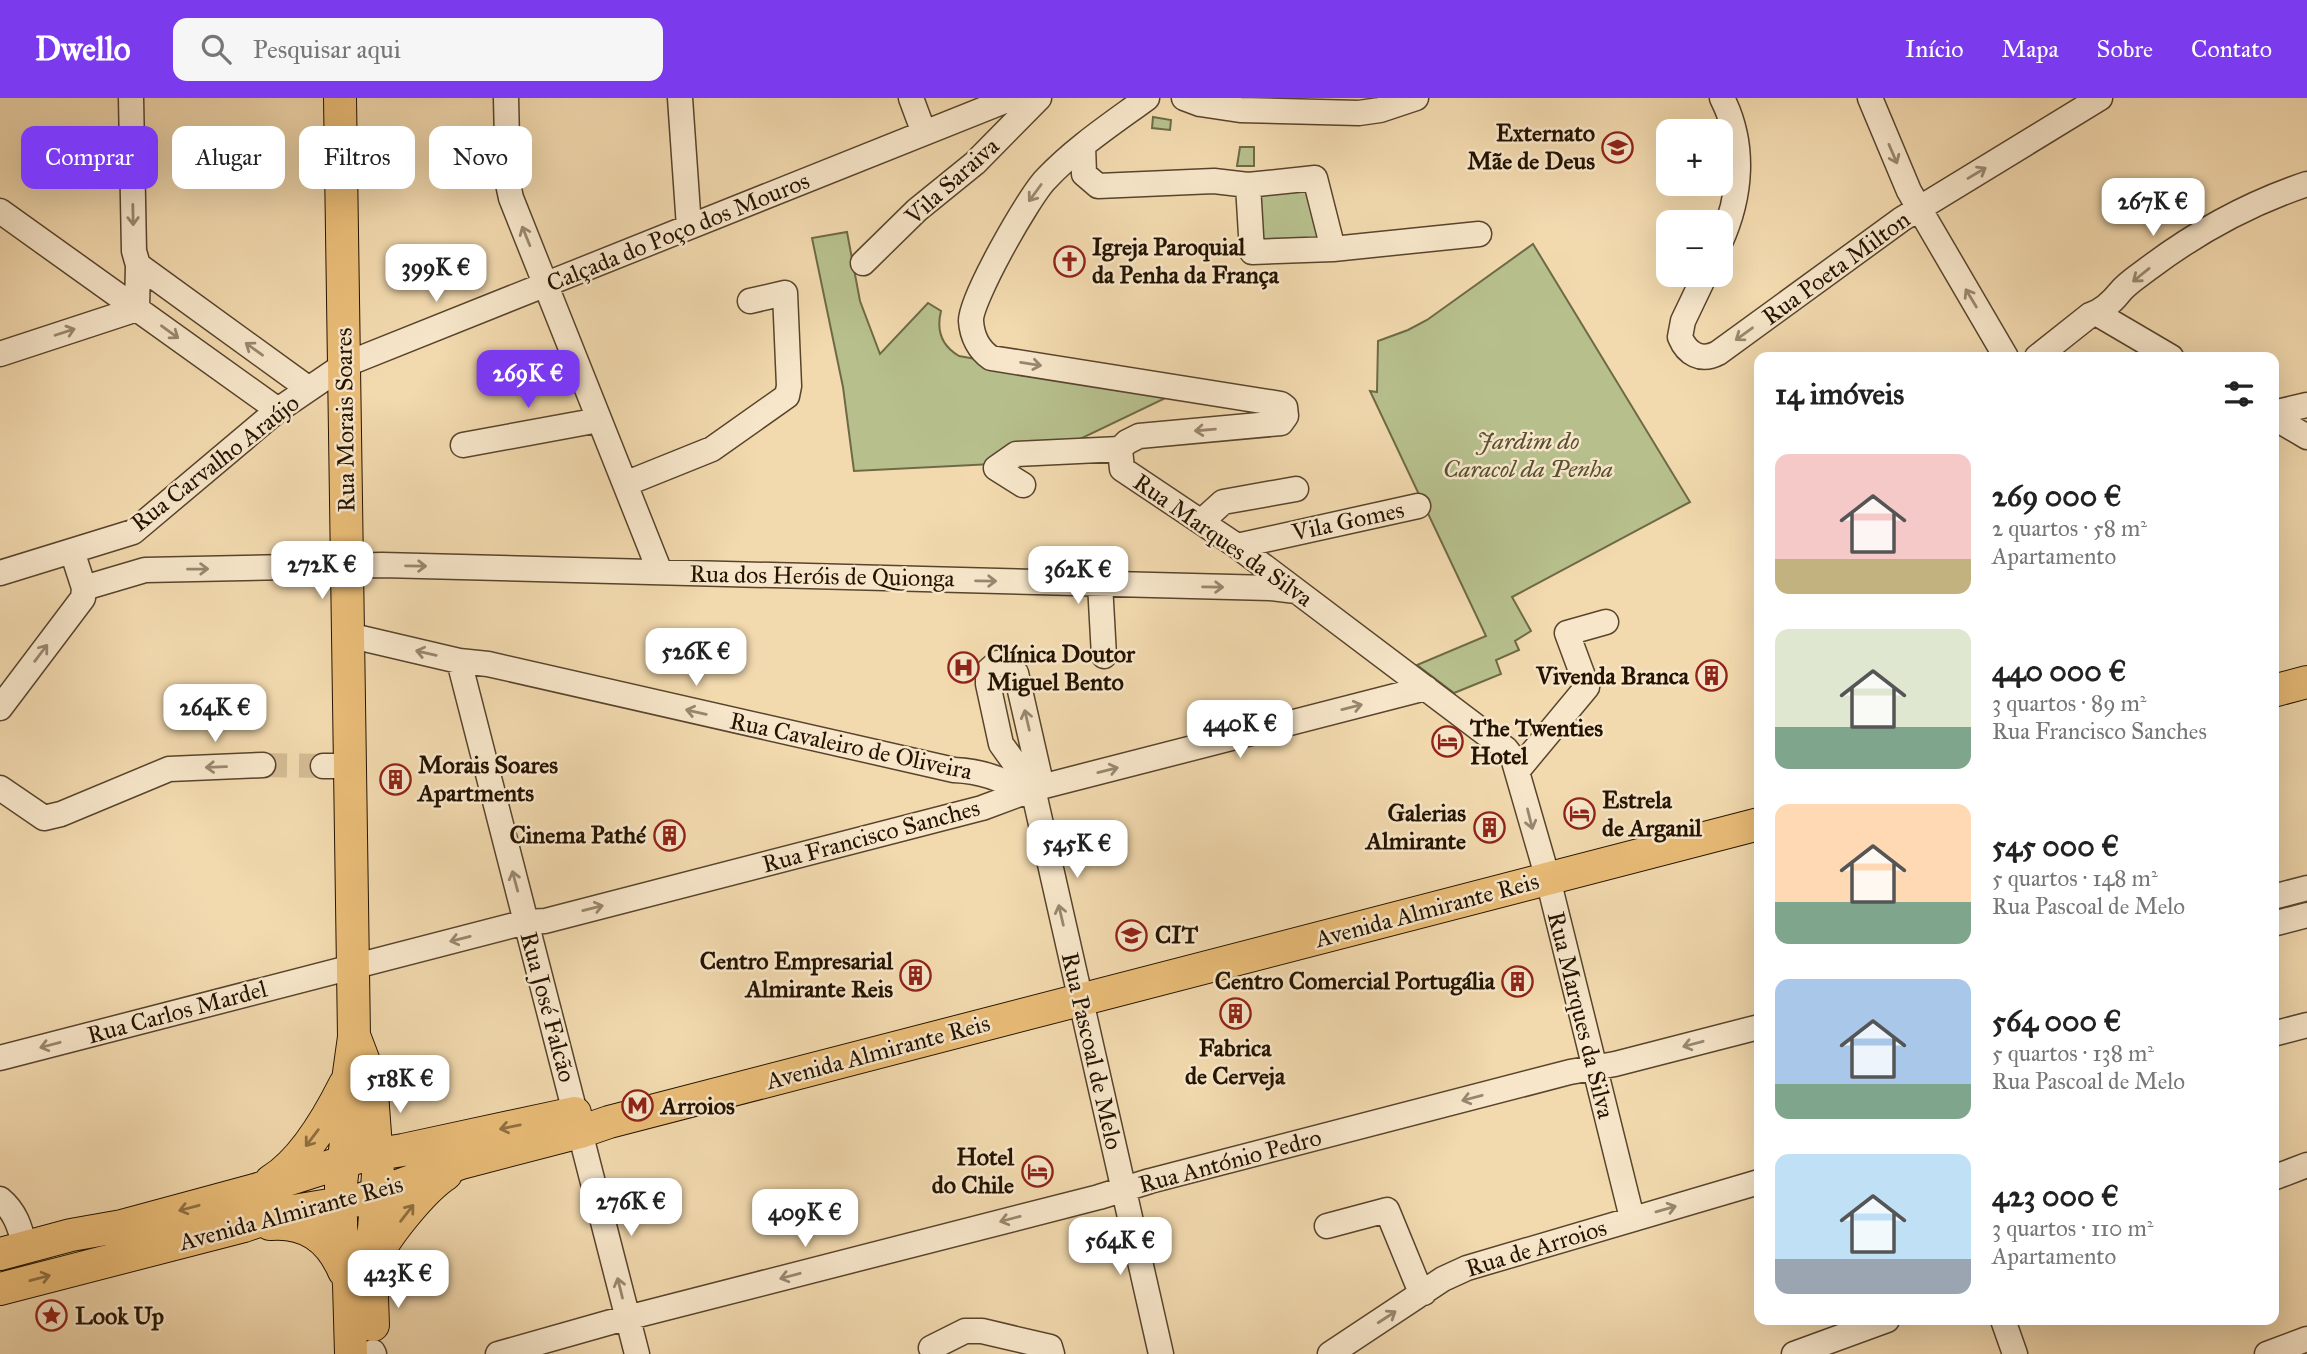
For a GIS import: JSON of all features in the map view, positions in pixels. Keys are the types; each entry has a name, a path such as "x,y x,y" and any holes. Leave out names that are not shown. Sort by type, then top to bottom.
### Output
{"main road":[{"name":"Rua Morais Soares","path":"340,98 348,635 337,766 354,966 354,1037 360,1088 377,1154 377,1195 360,1277"},
{"path":"2279,670 2307,663"},
{"path":"2279,689 2307,682"},
{"name":"Avenida Almirante Reis","path":"1544,870 1754,806"},
{"name":"Avenida Almirante Reis","path":"13,1250 122,1226 377,1154 452,1152 578,1122 1544,870 1754,825"},
{"name":"Rua Morais Soares","path":"360,1088 347,1133 341,1203 341,1227 360,1277"},
{"path":"255,1190 286,1169 314,1137 335,1104 360,1088 401,1126 452,1152 441,1177 420,1197 360,1277"},
{"name":"Avenida Almirante Reis","path":"0,1289 244,1226 282,1213 377,1195 452,1152"},
{"path":"244,1226 287,1222 305,1227 360,1277 368,1354"},
{"path":"0,1270 13,1250"}],"street":[{"path":"131,98 134,251 138,265 137,309"},
{"path":"506,98 509,191 660,572"},
{"path":"680,98 689,227"},
{"path":"911,98 924,133"},
{"name":"Calçada do Poço dos Mouros","path":"344,365 1012,98"},
{"name":"Vila Saraiva","path":"863,263 917,210 975,163 1039,98"},
{"path":"1147,98 1083,146 1084,174 1098,186 1214,181 1248,185 1315,178 1333,249"},
{"path":"1184,98 1200,104 1240,110 1359,113 1380,110 1416,98"},
{"path":"1722,98 1732,122 1738,163 1733,210"},
{"path":"1870,98 1909,191 2003,352"},
{"name":"Rua Poeta Milton","path":"1699,287 1683,321 1680,337 1689,351 1704,357 1718,353 1919,209 2100,98"},
{"name":"Rua Marques da Silva","path":"1083,146 1045,179 1026,205 979,295 971,319 981,351 991,358 1281,404 1286,411 1281,423 1139,436 1120,449 1122,469 1237,546 1506,749 1518,770 1632,1218"},
{"path":"2042,352 2096,313 2149,269 2202,233 2259,202 2307,184"},
{"path":"1248,185 1252,252 1333,249 1479,234"},
{"path":"0,211 278,410"},
{"path":"138,265 309,389"},
{"path":"625,484 712,449 787,396 789,386 785,293 751,301"},
{"path":"0,354 137,309"},
{"path":"2096,313 2162,352"},
{"name":"Rua Carvalho Araújo","path":"0,573 133,532 278,410 344,365"},
{"path":"2279,413 2307,405"},
{"path":"2279,419 2307,437"},
{"path":"463,444 599,420"},
{"path":"1023,485 996,468 1016,454 1120,449"},
{"path":"1202,521 1223,502 1296,489"},
{"name":"Vila Gomes","path":"1237,546 1418,506"},
{"path":"133,532 145,570"},
{"path":"0,708 83,598 83,588 72,551"},
{"name":"Rua dos Heróis de Quionga","path":"83,588 145,570 347,566 660,572 1296,591"},
{"path":"1100,584 1104,656"},
{"path":"1518,770 1587,687 1567,633 1606,622"},
{"name":"Rua Cavaleiro de Oliveira","path":"348,635 459,661 488,664 954,771 986,775 1032,789"},
{"name":"Rua José Falcão","path":"459,661 637,1354"},
{"name":"Rua Francisco Sanches","path":"354,966 982,808 1032,789 1426,688"},
{"path":"0,788 44,818 61,814 169,769 263,765"},
{"path":"982,808 986,775"},
{"name":"Rua Pascoal de Melo","path":"1032,789 1161,1354"},
{"path":"2279,895 2307,888"},
{"path":"2279,923 2307,915"},
{"name":"Rua Carlos Mardel","path":"0,1058 354,966"},
{"path":"2279,1032 2307,1025"},
{"name":"Rua António Pedro","path":"498,1354 1570,1072 1754,1028"},
{"path":"2279,1176 2307,1165"},
{"name":"Rua de Arroios","path":"1330,1354 1443,1279 1467,1268 1754,1183"},
{"path":"0,1199 19,1224 13,1250"},
{"path":"1327,1226 1387,1210 1417,1283 1424,1293"},
{"path":"1794,1354 1873,1325"},
{"path":"2005,1325 2015,1354"},
{"path":"931,1348 964,1332 982,1331 1050,1347 1052,1354"},
{"path":"2267,1354 2307,1339"}],"green space":[{"path":"1153,117 1171,120 1170,130 1152,128"},
{"path":"1240,147 1254,147 1254,166 1237,166"},
{"path":"1304,191 1313,196 1321,224 1316,240 1301,246 1267,243 1258,221 1261,196 1269,192"},
{"path":"847,232 860,301 880,354 928,303 941,311 939,325 942,337 948,348 959,356 1174,394 1032,462 854,471 843,387 812,238"},
{"name":"Jardim do Caracol da Penha","path":"1533,244 1690,502 1512,597 1531,631 1515,641 1519,650 1496,660 1501,674 1454,693 1417,665 1486,636 1370,391 1377,392 1378,341 1427,320"}],"tunnel":[{"path":"263,765 323,766"}],"place":[{"name":"Externato Mãe de Deus","path":"1618,147"},
{"name":"Igreja Paroquial da Penha da França","path":"1069,261"},
{"name":"Clínica Doutor Miguel Bento","path":"964,668"},
{"name":"Vivenda Branca","path":"1712,676"},
{"name":"The Twenties Hotel","path":"1447,742"},
{"name":"Morais Soares Apartments","path":"395,779"},
{"name":"Estrela de Arganil","path":"1579,814"},
{"name":"Galerias Almirante","path":"1489,827"},
{"name":"Cinema Pathé","path":"669,835"},
{"name":"CIT","path":"1132,935"},
{"name":"Centro Empresarial Almirante Reis","path":"916,975"},
{"name":"Centro Comercial Portugália","path":"1518,981"},
{"name":"Fabrica de Cerveja","path":"1235,1014"},
{"name":"Arroios","path":"638,1106"},
{"name":"Hotel do Chile","path":"1037,1171"},
{"name":"Look Up","path":"52,1316"}]}
